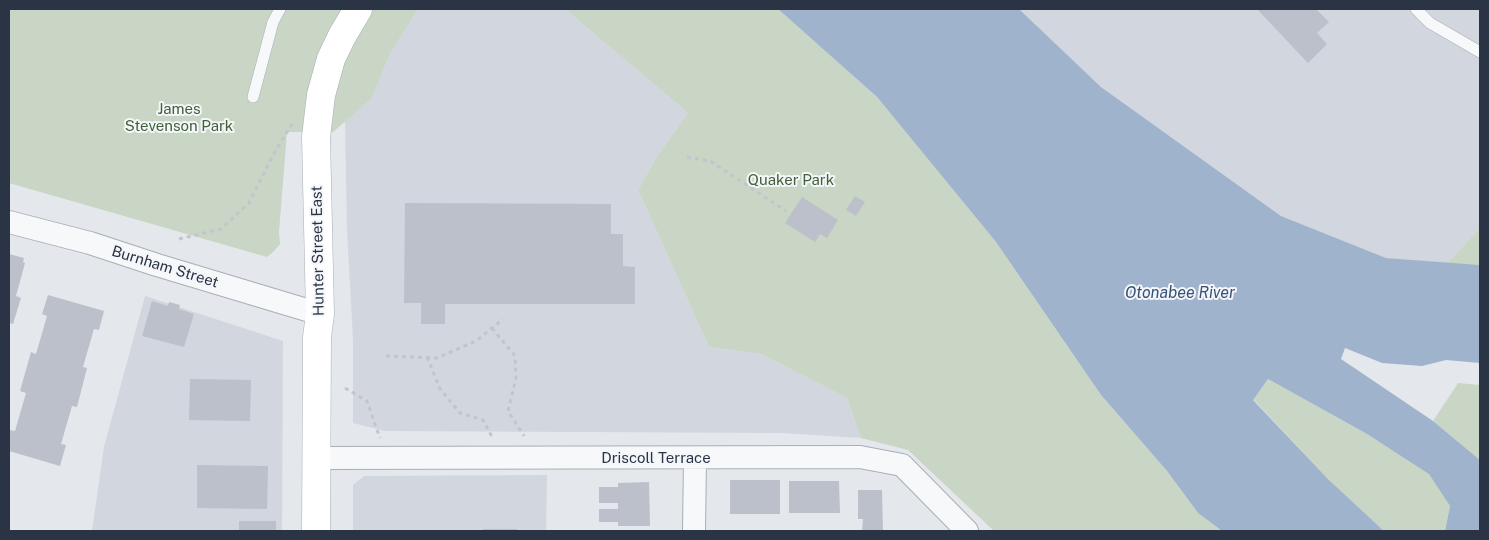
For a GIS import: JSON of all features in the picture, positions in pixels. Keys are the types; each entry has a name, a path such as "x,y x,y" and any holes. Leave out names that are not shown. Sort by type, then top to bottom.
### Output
{"main road":[{"name":"Hunter Street East","path":"316,531 317,337 320,314 316,137 321,95 331,59 358,9"}],"street":[{"name":"Burnham Street","path":"9,222 90,243 320,314"},
{"name":"Driscoll Terrace","path":"316,458 620,457 695,459 860,457 902,465 967,531"},
{"path":"694,531 695,459"}],"lane":[{"path":"253,97 273,22 280,9"},
{"path":"1416,9 1430,23 1480,52"}],"path":[{"path":"178,239 221,229 249,204 273,155 297,118"},
{"path":"687,157 710,161 786,210"},
{"path":"386,356 437,358 476,341 503,318"},
{"path":"492,328 514,356 516,378 508,411 524,437"},
{"path":"427,357 440,389 460,413 483,420 492,437"},
{"path":"345,388 367,401 380,438"}],"shaded area":[{"path":"418,9 565,9 688,113 656,158 638,190 709,347 761,354 847,398 861,438 781,433 385,431 353,423 353,339 347,230 345,121 372,98 390,54"},
{"path":"1019,9 1480,9 1480,228 1447,263 1386,258 1281,216 1101,87"},
{"path":"145,296 283,341 282,531 92,531 104,447"},
{"path":"547,475 546,531 353,531 353,485 364,476"}],"green space":[{"name":"James Stevenson Park","path":"9,9 418,9 390,54 372,98 333,132 287,132 279,232 280,244 267,257 9,183"},
{"name":"Quaker Park","path":"565,9 778,9 877,97 996,242 1101,395 1167,471 1198,513 1222,531 994,531 908,450 861,438 847,398 761,354 709,347 638,190 656,158 688,113"},
{"path":"1480,228 1480,265 1447,263"},
{"path":"1268,379 1367,434 1430,474 1450,506 1445,531 1384,531 1328,479 1253,399"},
{"path":"1458,383 1480,385 1480,460 1433,421"}],"water":[{"name":"Otonabee River","path":"778,9 1019,9 1101,87 1281,216 1386,258 1480,265 1480,363 1446,360 1422,366 1382,363 1345,348 1341,359 1433,421 1480,460 1480,531 1445,531 1450,506 1429,474 1367,434 1268,379 1253,400 1328,479 1384,531 1222,531 1198,513 1167,471 1101,395 996,242 877,97"}],"building":[{"path":"1257,9 1316,9 1329,22 1317,33 1327,44 1308,63"},
{"path":"855,196 865,202 856,216 846,210"},
{"path":"802,197 838,220 827,238 820,234 815,242 785,223"},
{"path":"405,203 611,204 611,234 623,234 623,266 635,267 635,304 445,304 445,324 421,324 421,303 404,303"},
{"path":"9,254 24,258 23,262 25,263 16,296 21,298 13,324 9,323"},
{"path":"48,295 104,311 99,330 94,329 83,367 87,368 77,407 72,406 61,444 66,445 60,466 9,451 9,430 15,431 26,393 20,391 31,352 36,354 47,316 42,314"},
{"path":"152,301 168,306 169,302 180,305 179,309 194,314 184,347 142,336"},
{"path":"190,379 251,380 250,421 189,420"},
{"path":"197,465 268,466 267,509 197,508"},
{"path":"730,480 780,480 780,514 730,514"},
{"path":"789,481 839,481 840,513 789,513"},
{"path":"649,482 650,526 618,526 618,522 599,522 599,509 618,509 618,503 599,503 599,487 618,487 618,483"},
{"path":"858,490 882,490 883,531 862,531 863,519 858,519"},
{"path":"239,521 276,521 276,531 239,531"},
{"path":"483,529 517,529 517,531 483,531"}]}
